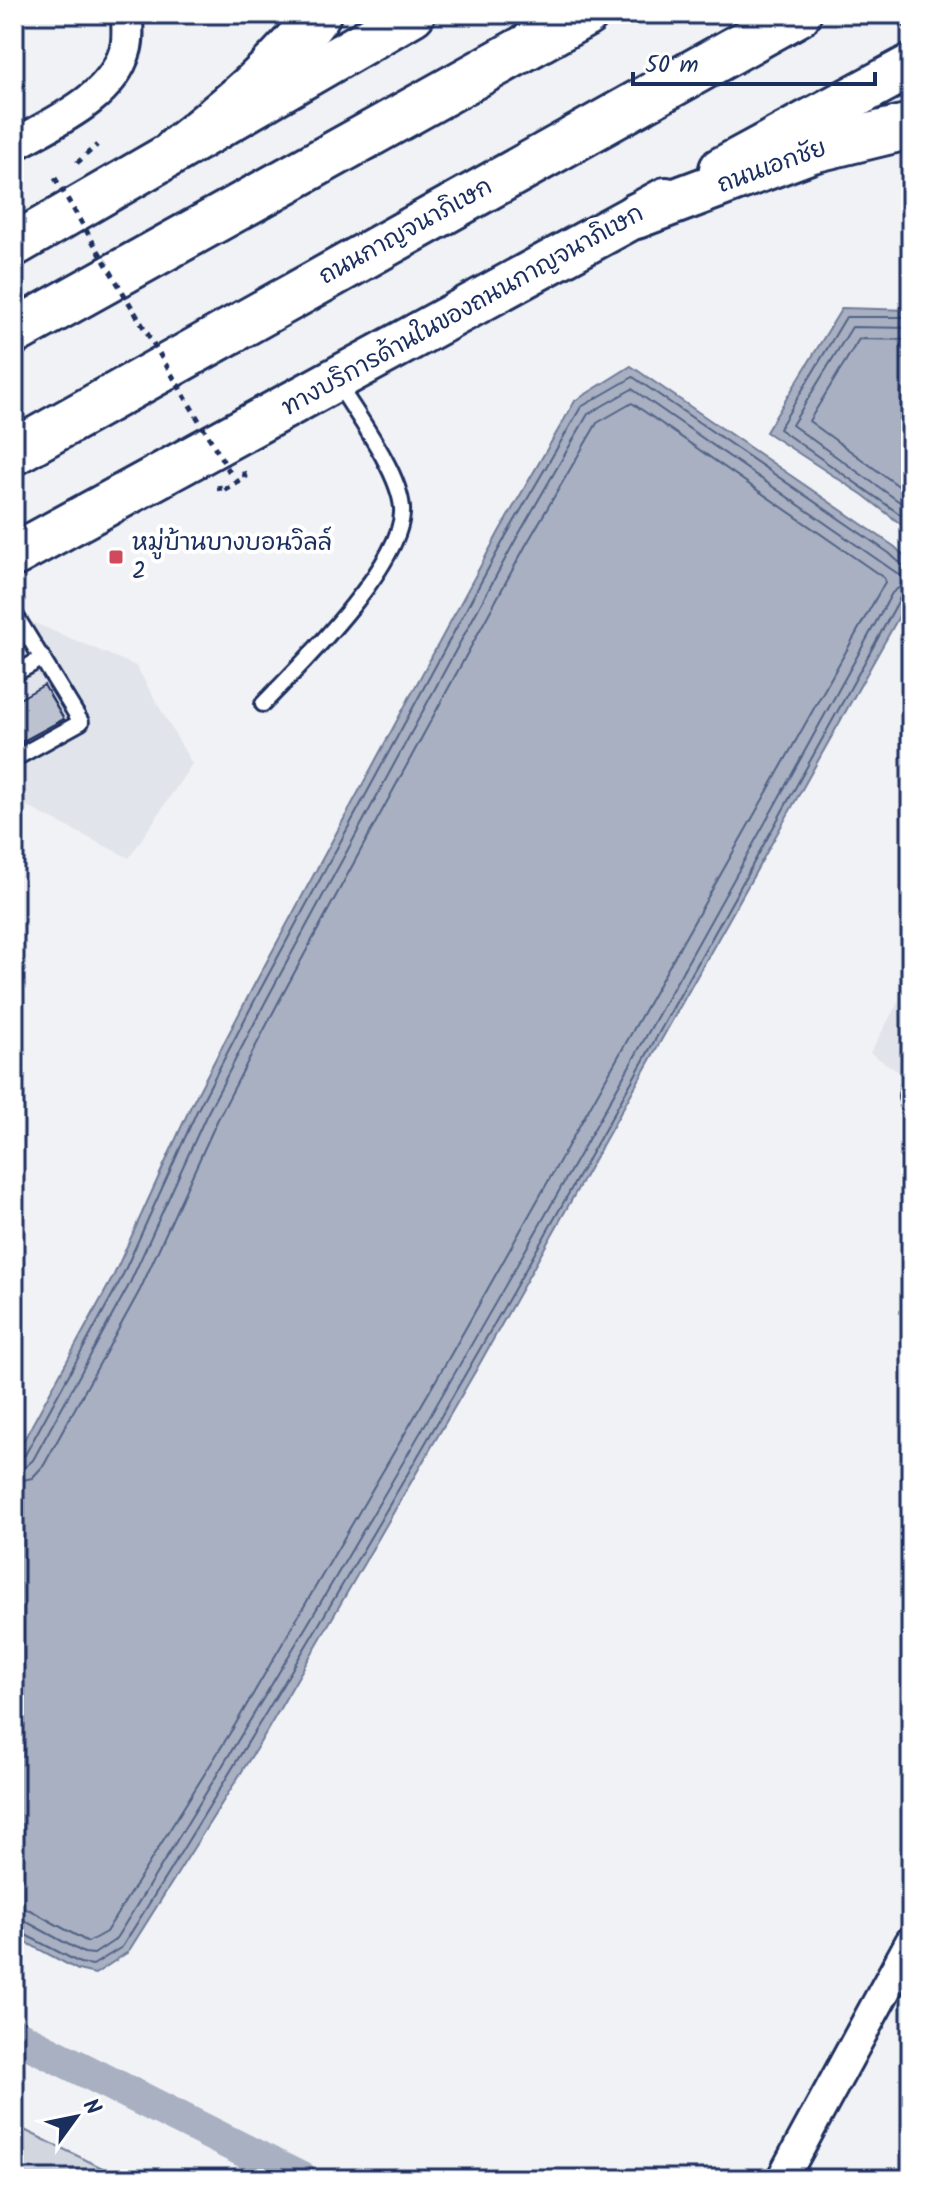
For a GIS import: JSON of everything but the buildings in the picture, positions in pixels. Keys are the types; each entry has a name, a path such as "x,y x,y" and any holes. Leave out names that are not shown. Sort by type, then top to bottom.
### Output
{"main road":[{"path":"176,150 275,66 318,14"},
{"path":"14,245 413,14"},
{"path":"14,332 586,14"},
{"name":"ถนนกาญจนาภิเษก","path":"14,452 798,14"},
{"name":"ทางบริการด้านในของถนนกาญจนาภิเษก","path":"14,555 911,66"},
{"name":"ถนนเอกชัย","path":"636,216 812,150 911,126"}],"street":[{"path":"14,145 80,107 107,84 126,47 127,14"},
{"path":"782,2179 911,1942"}],"lane":[{"path":"263,704 308,658 377,573 394,543 402,509 392,476 335,380"},
{"path":"14,613 81,722 14,759"},
{"path":"14,674 43,658"},
{"path":"911,1079 907,1096 911,1110"}],"path":[{"path":"882,14 911,29"},
{"path":"55,178 232,476"}],"shaded area":[{"path":"25,619 136,666 192,764 129,858 14,800 14,625"},
{"path":"911,979 911,1080 870,1053"},
{"path":"14,2125 125,2179 14,2179"}],"water":[{"path":"842,308 911,310 911,532 863,495 766,432"},
{"path":"631,366 895,547 911,563 911,595 476,1370 261,1741 128,1952 95,1974 78,1970 14,1936 14,1458 113,1277 190,1108 252,989 500,530 575,401"}],"waterway":[{"path":"14,2035 301,2179"}],"place":[{"name":"หมู่บ้านบางบอนวิลล์ 2","path":"116,557"}]}
